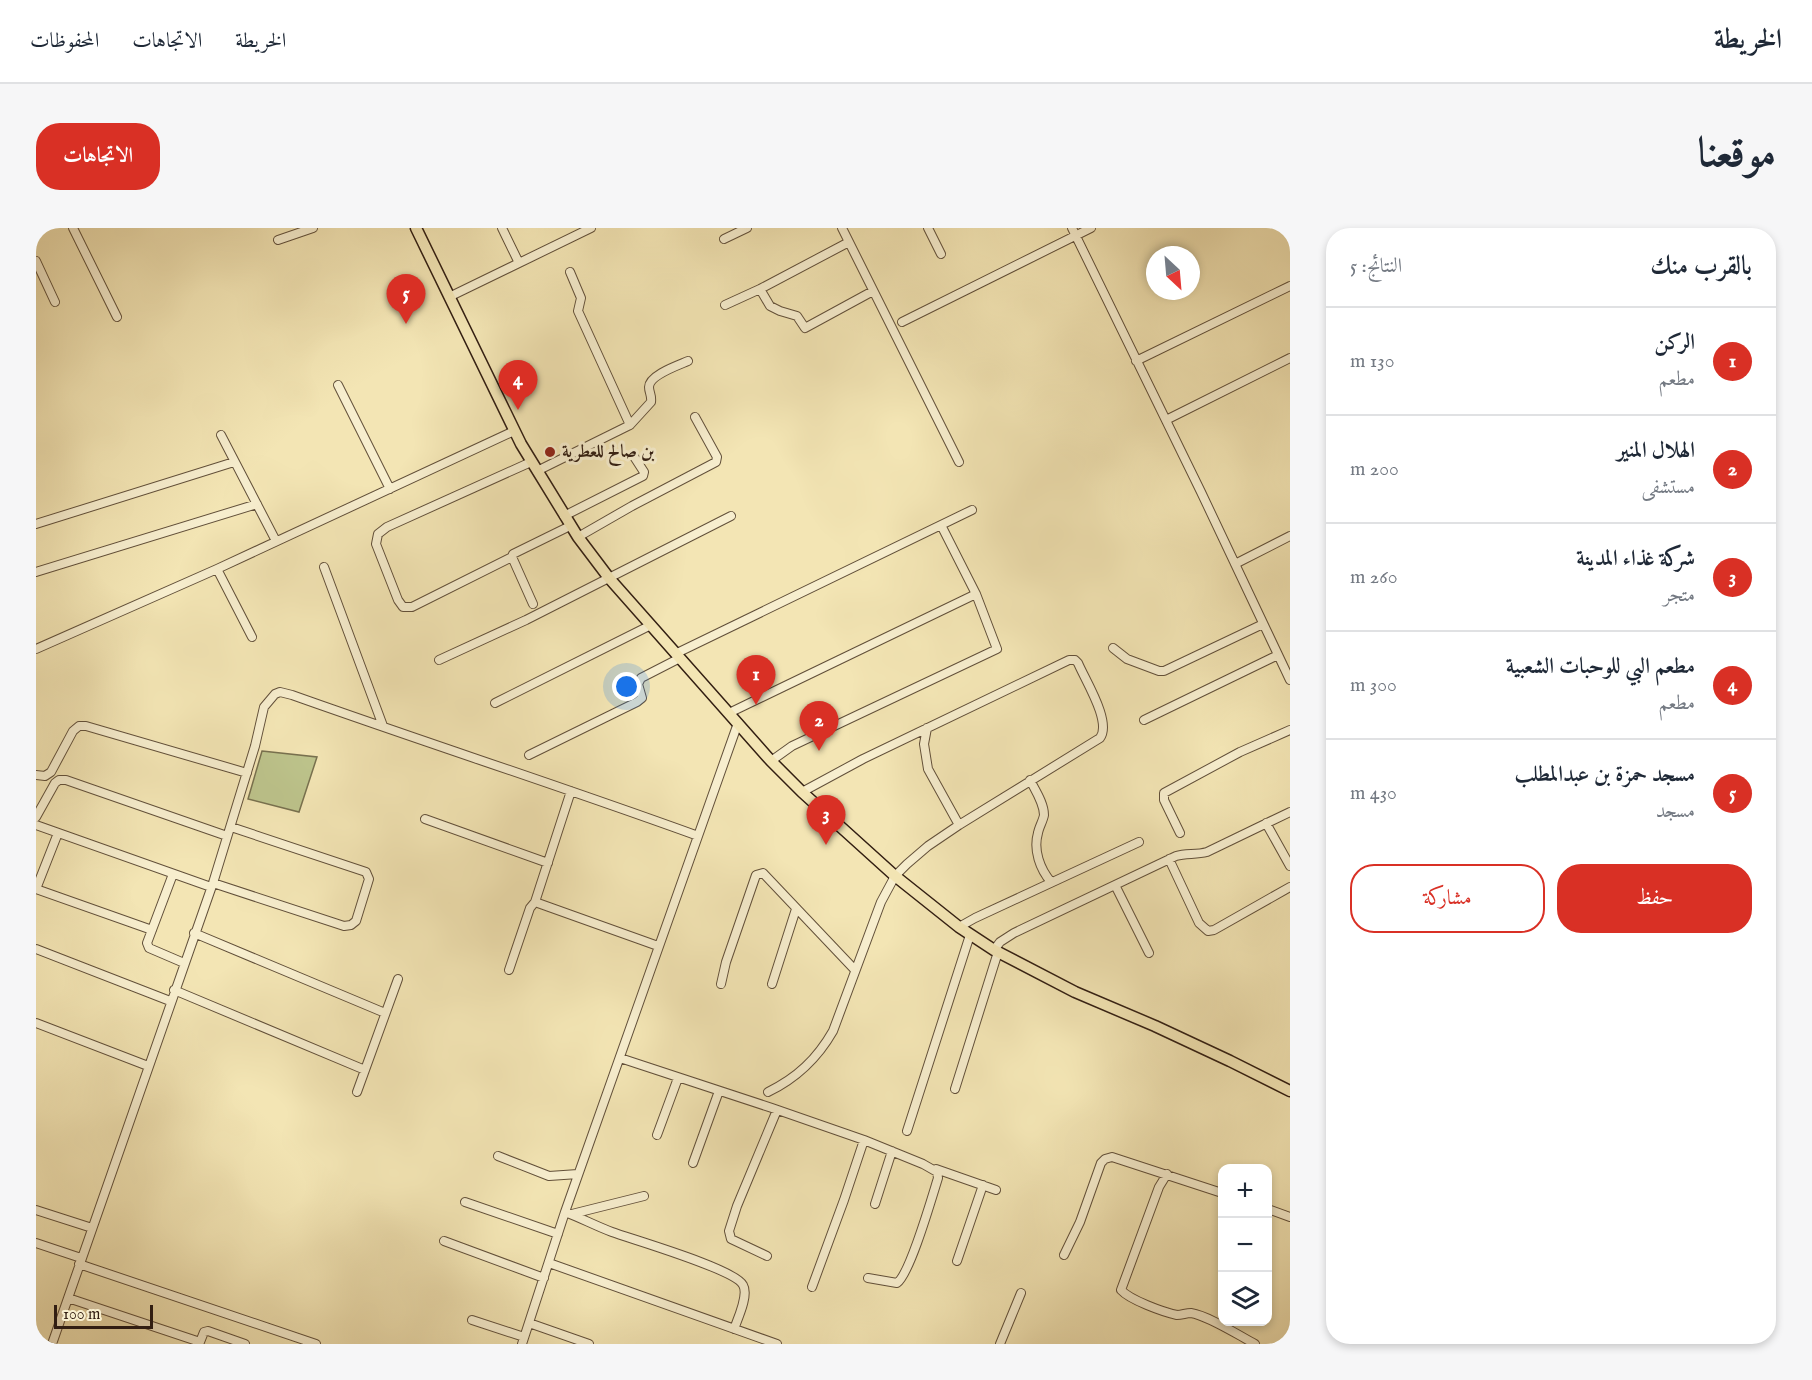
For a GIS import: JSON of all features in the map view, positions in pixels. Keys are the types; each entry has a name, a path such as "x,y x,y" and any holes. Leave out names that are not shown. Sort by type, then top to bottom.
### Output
{"main road":[{"path":"416,228 514,431 570,526 609,578 771,761 802,792 895,876 959,927 996,951 1074,992 1176,1036 1290,1091"}],"street":[{"path":"73,228 117,316"},
{"path":"278,240 313,228"},
{"path":"502,228 519,263"},
{"path":"449,297 591,228"},
{"path":"724,239 747,228"},
{"path":"842,228 959,462"},
{"path":"928,228 941,254"},
{"path":"902,322 1074,232 1091,228"},
{"path":"1074,232 1278,655 1287,665 1290,680"},
{"path":"725,305 849,242"},
{"path":"36,261 56,302"},
{"path":"570,272 581,298 578,311 630,425"},
{"path":"1136,361 1290,286"},
{"path":"760,289 770,306 797,316 805,328 873,291"},
{"path":"1166,420 1290,358"},
{"path":"570,526 412,607 403,607 398,600 376,544 378,534 387,527 630,425 651,402 649,388 651,381 665,370 688,361"},
{"path":"338,385 390,489"},
{"path":"578,537 716,462 717,458 695,417"},
{"path":"36,649 217,569 514,431"},
{"path":"220,435 276,541"},
{"path":"564,516 643,476 644,472 633,455"},
{"path":"36,524 234,462"},
{"path":"36,572 256,504"},
{"path":"529,755 637,702 642,698 638,682 641,678 678,656 972,510"},
{"path":"439,660 526,620 731,516"},
{"path":"771,761 792,746 997,649 998,646 976,594 942,525"},
{"path":"1235,564 1290,536"},
{"path":"512,557 533,604"},
{"path":"324,567 383,726"},
{"path":"217,569 252,637"},
{"path":"729,713 976,594"},
{"path":"1113,648 1127,658 1164,672 1263,624"},
{"path":"495,703 651,625"},
{"path":"1144,720 1278,655"},
{"path":"768,1092 800,1074 825,1046 833,1031 880,902 895,876 928,846 958,825 1100,738 1104,724 1101,712 1075,660 1072,659 863,759 802,792"},
{"path":"52,1344 212,885 247,773 264,707 274,694 280,692 292,694 698,836"},
{"path":"472,1320 523,1340 558,1234 568,1213 578,1174 738,723"},
{"path":"36,775 45,776 51,772 73,731 79,726 86,726 247,773"},
{"path":"927,728 924,744 928,769 958,825"},
{"path":"1180,833 1164,798 1164,793 1240,752 1290,730"},
{"path":"36,817 55,783 59,780 66,780 366,872 369,879 356,921 344,926 173,874 36,825"},
{"path":"1030,780 1040,799 1043,811 1036,838 1038,855 1051,882"},
{"path":"509,970 530,908 535,902 571,790"},
{"path":"955,1089 1000,942 1014,933 1169,859 1207,852 1290,812"},
{"path":"425,819 548,863"},
{"path":"1266,823 1290,866"},
{"path":"58,833 36,889 152,930"},
{"path":"959,927 1139,842"},
{"path":"1169,859 1199,923 1208,931 1214,930 1290,887"},
{"path":"721,984 726,962 756,875 763,873 855,970"},
{"path":"173,874 147,943 148,947 184,963"},
{"path":"1115,885 1149,953"},
{"path":"535,902 658,946"},
{"path":"772,984 796,909"},
{"path":"194,933 385,1013"},
{"path":"907,1131 970,935"},
{"path":"36,949 170,1001"},
{"path":"357,1092 398,979"},
{"path":"174,990 365,1070"},
{"path":"36,1023 148,1066"},
{"path":"620,1058 864,1140 931,1168 996,1190"},
{"path":"657,1135 678,1078"},
{"path":"693,1162 719,1091"},
{"path":"767,1256 732,1239 729,1231 777,1110"},
{"path":"812,1287 864,1140"},
{"path":"875,1204 892,1151"},
{"path":"498,1156 549,1176 578,1174"},
{"path":"1064,1255 1080,1222 1103,1161 1112,1157 1218,1192"},
{"path":"867,1278 897,1283 905,1274 938,1179 939,1174 931,1168"},
{"path":"1167,1174 1159,1186 1121,1290 1130,1297 1162,1310 1179,1315 1191,1313 1209,1320 1255,1344"},
{"path":"957,1261 983,1185"},
{"path":"568,1213 644,1196"},
{"path":"465,1202 558,1234"},
{"path":"36,1210 92,1228"},
{"path":"1272,1210 1290,1217"},
{"path":"568,1213 611,1232 733,1275 744,1286 746,1294 734,1329"},
{"path":"444,1241 543,1278"},
{"path":"36,1243 80,1261 316,1344"},
{"path":"549,1263 777,1344"},
{"path":"1000,1344 1021,1293"},
{"path":"68,1298 199,1343 204,1332 208,1331 245,1344"},
{"path":"529,1323 589,1344"}],"green space":[{"path":"262,751 317,757 299,812 248,799"}],"place":[{"name":"مسجد حمزة بن عبدالمطلب","path":"406,324"},
{"name":"مطعم البي للوحبات الشعبية","path":"518,410"},
{"name":"بن صالح للعطرية","path":"550,452"},
{"name":"الركن","path":"756,705"},
{"name":"الهلال المنير","path":"819,751"},
{"name":"شركة غذاء المدينة","path":"826,845"}]}
